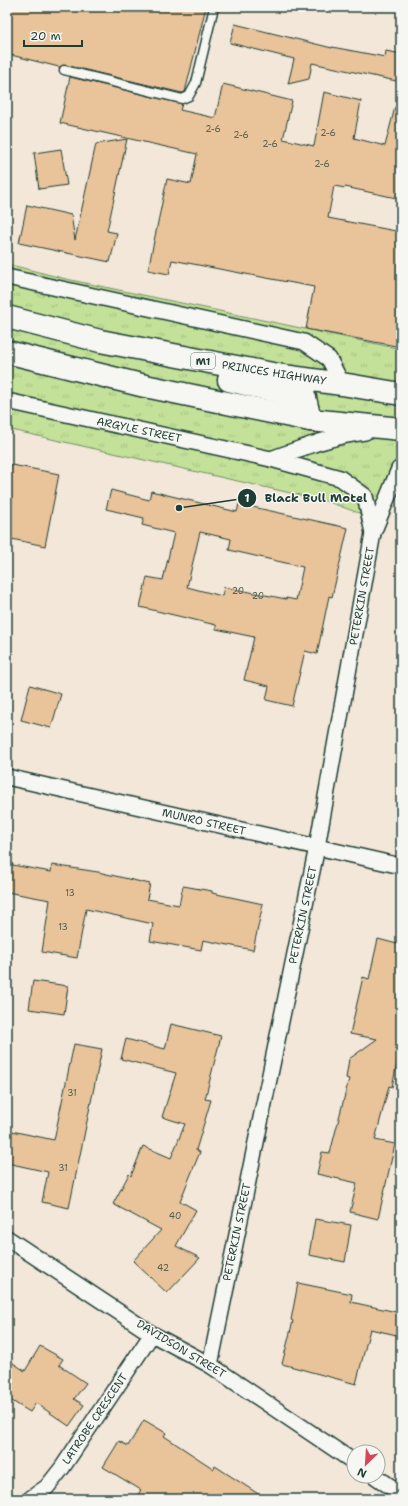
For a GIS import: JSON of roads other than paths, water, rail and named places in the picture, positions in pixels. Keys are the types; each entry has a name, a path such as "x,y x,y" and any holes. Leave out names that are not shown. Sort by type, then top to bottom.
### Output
{"highway":[{"name":"PRINCES HIGHWAY","path":"7,317 100,341 283,376 401,394"},
{"path":"100,341 155,362 305,398 310,420"},
{"path":"7,352 145,386 310,420 401,425"}],"street":[{"path":"7,277 304,342 329,359 342,384"},
{"name":"ARGYLE STREET","path":"7,401 271,459 340,478 365,496 373,533"},
{"path":"310,420 310,446"},
{"path":"271,459 346,435 401,425"},
{"name":"PETERKIN STREET","path":"210,1365 317,848 373,533 399,469 401,468"},
{"name":"MUNRO STREET","path":"7,777 401,866"},
{"name":"DAVIDSON STREET","path":"7,1238 152,1334 210,1365 346,1457"},
{"name":"LATROBE CRESCENT","path":"30,1499 47,1487 62,1468 152,1334"},
{"path":"386,1484 401,1494"}],"lane":[{"path":"64,70 182,99 189,96 196,83 214,7"}],"place":[{"name":"Black Bull Motel","path":"179,508"}]}
